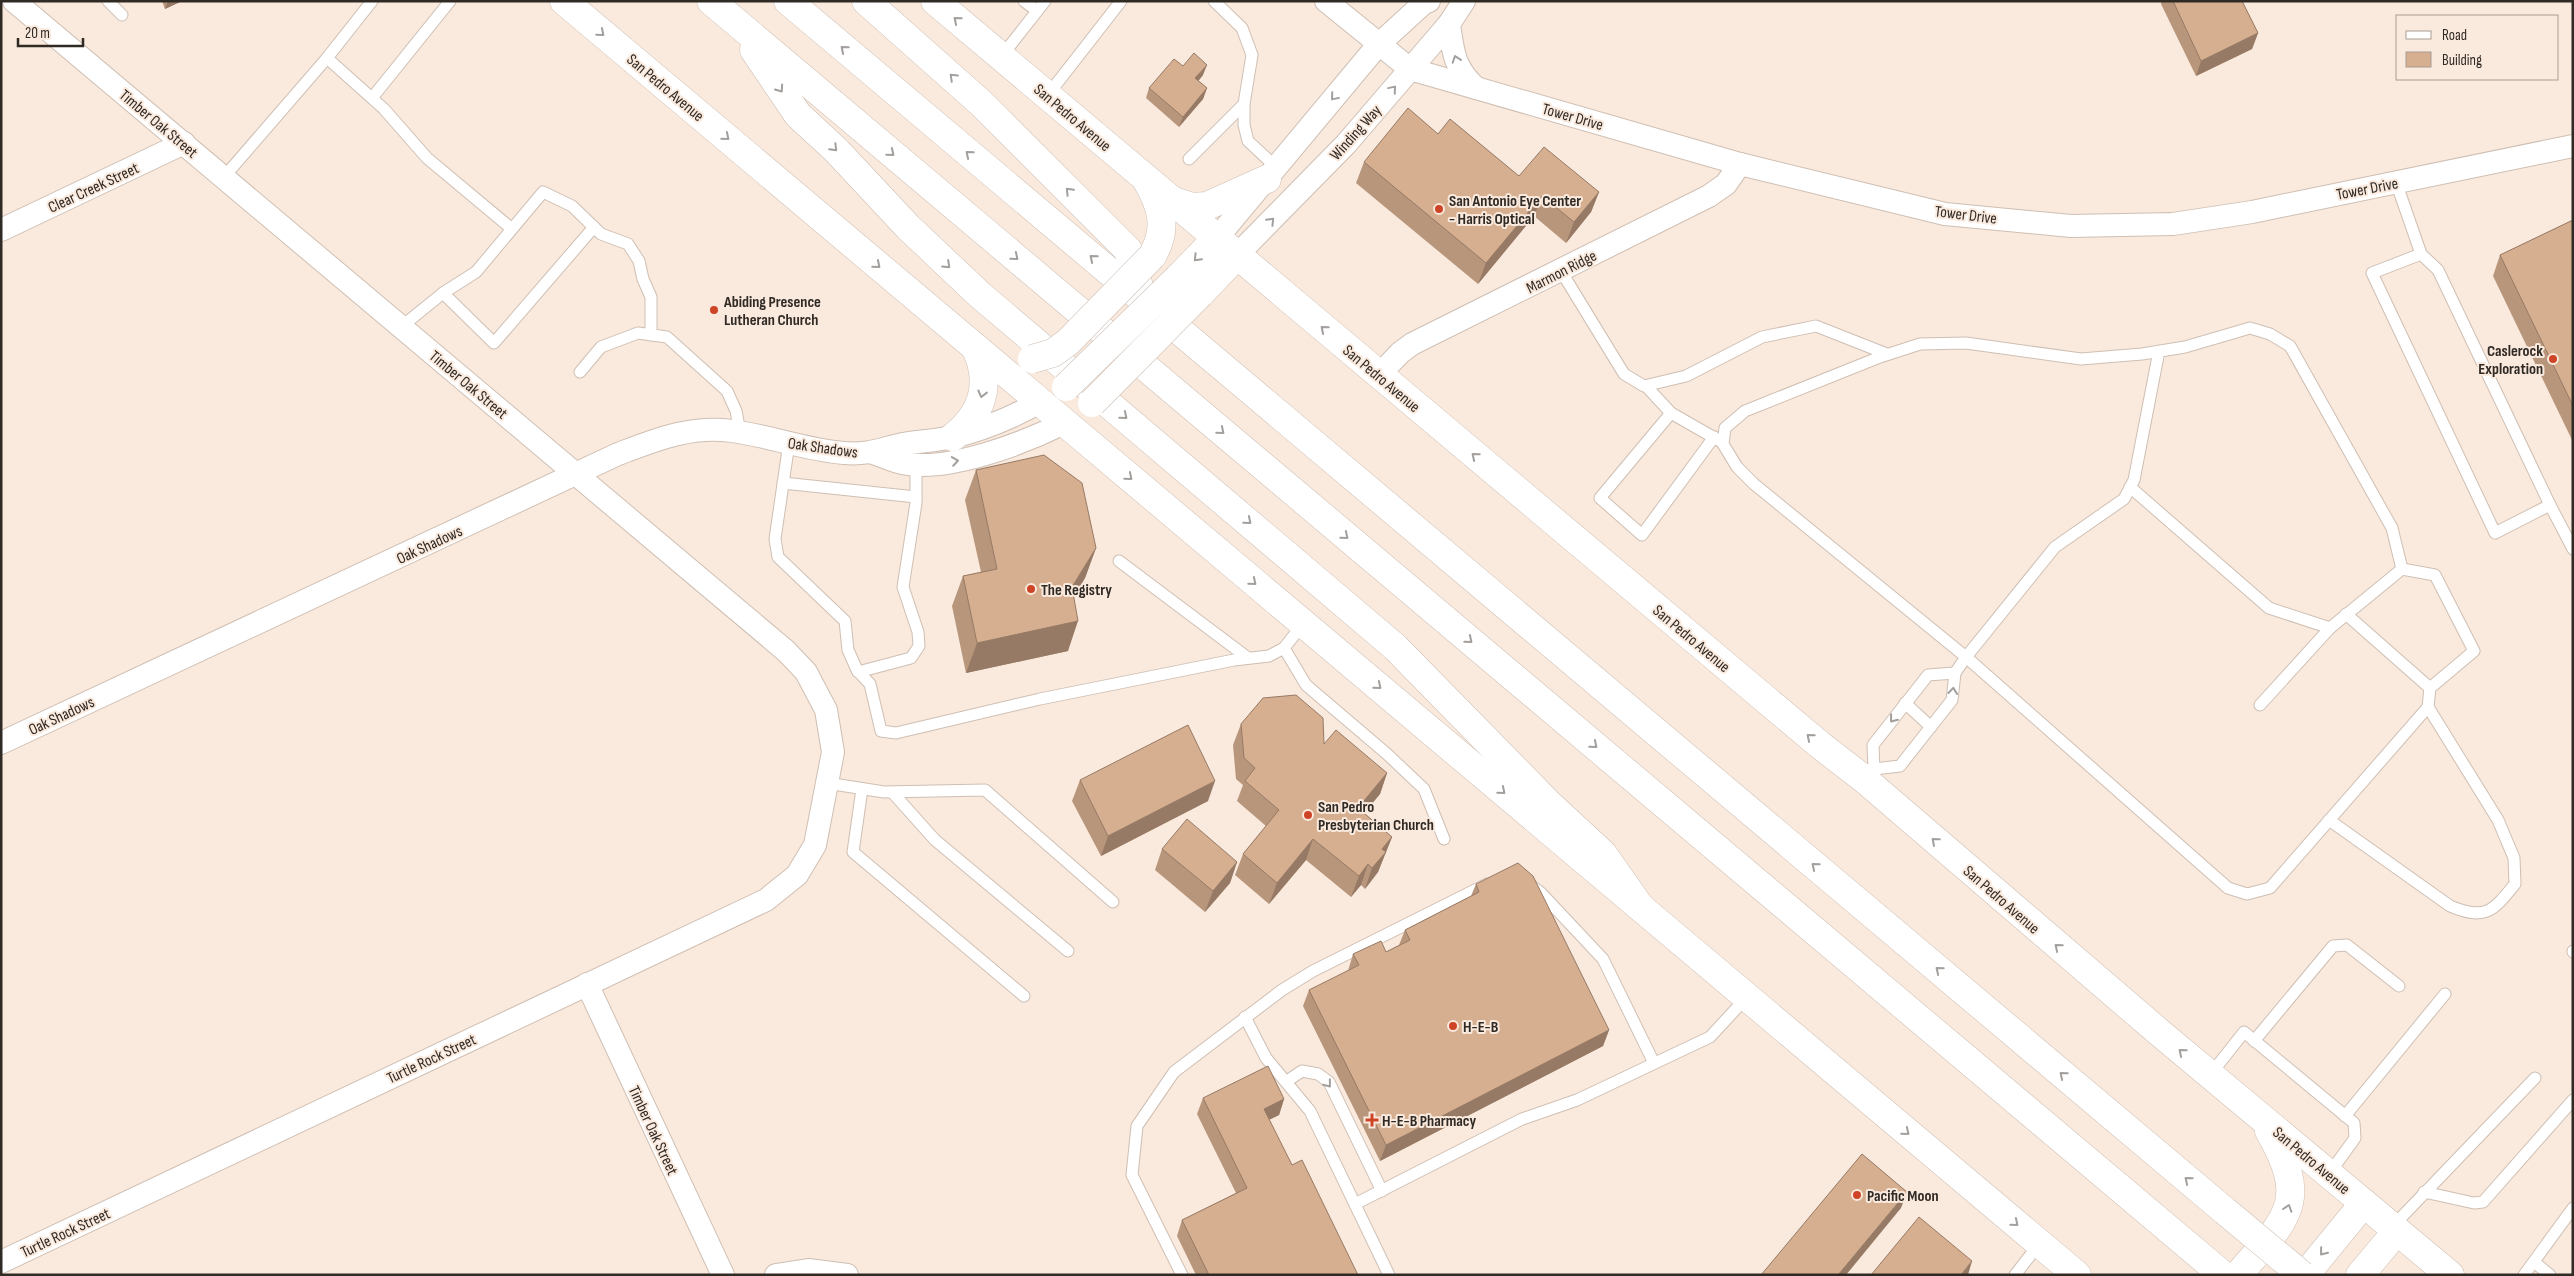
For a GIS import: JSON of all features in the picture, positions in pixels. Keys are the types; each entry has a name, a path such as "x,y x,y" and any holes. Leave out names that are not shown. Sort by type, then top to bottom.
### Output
{"main road":[{"name":"San Pedro Avenue","path":"564,1 1064,424 2077,1275"},
{"path":"711,1 2223,1275"},
{"path":"788,1 2303,1275 2364,1203"},
{"path":"866,1 982,104 1128,250 1144,301"},
{"name":"San Pedro Avenue","path":"935,1 1820,746 1869,774 2210,1075 2450,1275"},
{"path":"733,20 798,115 836,150 919,238 980,295 1395,647 1549,804 1602,854 1641,908"},
{"path":"1172,200 1200,208 1278,166"},
{"path":"953,437 971,418 982,394 984,372 979,351 1013,360 1032,359 1048,355 1068,342 1152,256 1160,241 1162,222 1158,200 1145,178"},
{"path":"1040,402 1066,387 1217,238"},
{"path":"1064,424 1092,403 1237,255"},
{"path":"2238,1275 2279,1227 2289,1208 2291,1195 2290,1180 2285,1161 2260,1117"},
{"path":"2360,1275 2394,1229"}],"street":[{"name":"Timber Oak Street","path":"14,1 786,651 806,672 826,710 833,752 821,817"},
{"name":"Tower Drive","path":"1326,1 1410,69 1740,164 1945,214 2071,226 2173,224 2252,212 2573,146"},
{"path":"1217,238 1378,44 1424,3 1429,1"},
{"name":"Winding Way","path":"1237,255 1346,144 1449,24 1464,1"},
{"path":"1449,24 1455,60 1464,76 1476,88"},
{"name":"Clear Creek Street","path":"1,230 184,144"},
{"name":"Marmon Ridge","path":"1379,375 1400,353 1412,344 1709,196 1726,184 1740,164"},
{"path":"1278,166 1317,173"},
{"name":"Oak Shadows","path":"1,743 618,454 676,433 704,430 740,432 842,453 873,453 903,444 953,437 999,422 1040,402"},
{"name":"Oak Shadows","path":"873,453 902,463 916,465 983,455 1032,439 1064,424"},
{"name":"Turtle Rock Street","path":"1,1262 766,900 797,875 815,845 821,817"},
{"name":"Timber Oak Street","path":"587,984 682,1192 723,1275"},
{"path":"776,1275 808,1270 847,1275"}],"lane":[{"path":"108,1 122,15"},
{"path":"224,177 327,58 372,1"},
{"path":"372,98 450,1"},
{"path":"1024,1 1037,11"},
{"path":"1001,57 1045,1"},
{"path":"1047,96 1121,1"},
{"path":"1214,1 1242,28 1252,55 1244,104 1244,125 1248,141 1278,166"},
{"path":"327,58 372,98 427,158 512,229"},
{"path":"1189,158 1244,104"},
{"path":"2396,182 2420,254 2438,270 2550,505 2573,549"},
{"path":"401,327 442,293 476,272 543,192 572,206 601,234 628,244 639,260 643,279 650,297 651,335"},
{"path":"442,293 494,343 594,227"},
{"path":"2420,254 2372,273 2495,533 2550,505"},
{"path":"1561,271 1624,374 1646,386 1671,413 1718,440 1737,467 1754,484 1966,657 2228,888 2246,894 2270,888 2428,707 2430,688 2474,651 2435,575 2402,569 2330,628 2260,705"},
{"path":"1646,386 1686,376 1762,337 1816,326 1887,354"},
{"path":"1671,413 1600,498 1642,535 1726,428 1745,411 1887,354 1920,344 1966,343 2081,359 2185,347 2250,328 2270,334 2290,346 2392,528 2402,569"},
{"path":"580,372 601,347 638,333 667,337 727,392 736,411 740,432"},
{"path":"1955,672 1928,675 1873,745 1869,774 1900,766 1952,700 1955,672 2055,547 2124,499 2134,480 2159,351"},
{"path":"789,443 775,539 778,557 845,621 848,650 858,672 870,684 881,731 896,733 1040,699 1248,658 1269,656 1284,648 1303,624"},
{"path":"858,672 911,658 919,646 918,632 903,587 916,497 916,465"},
{"path":"783,483 916,497"},
{"path":"2130,487 2269,608 2330,628"},
{"path":"1120,561 1248,658"},
{"path":"2346,614 2430,688"},
{"path":"1284,648 1306,685 1387,754 1424,789 1444,839"},
{"path":"1905,704 1931,727"},
{"path":"2329,820 2450,906 2470,914 2494,909 2516,884 2514,858 2498,820 2428,707"},
{"path":"827,783 892,792 985,790 1113,902"},
{"path":"862,789 852,852 1024,996"},
{"path":"892,792 935,840 1068,951"},
{"path":"1519,877 1541,893 1603,959 1654,1063"},
{"path":"1182,1275 1132,1175 1137,1126 1174,1072 1245,1018 1313,971 1494,881"},
{"path":"2254,1041 2333,946 2347,945 2398,986"},
{"path":"2345,1116 2445,994"},
{"path":"1355,1204 1522,1119 1577,1100 1710,1037 1747,997"},
{"path":"1245,1018 1266,1058 1310,1111 1389,1275"},
{"path":"2210,1075 2244,1032 2354,1123 2356,1138 2329,1174"},
{"path":"1287,1082 1302,1071 1318,1074 1329,1082 1382,1191"},
{"path":"2394,1229 2424,1192 2535,1078"},
{"path":"2424,1192 2474,1203 2483,1202 2573,1100"},
{"path":"2524,1275 2573,1208"},
{"path":"2015,1275 2040,1244"},
{"path":"2534,1262 2550,1275"}],"building":[{"path":"2173,1 2242,1 2258,33 2201,61"},
{"path":"1194,53 1207,65 1195,78 1207,88 1183,117 1149,88 1174,59 1183,66"},
{"path":"1408,108 1438,134 1450,119 1519,176 1544,147 1599,192 1574,222 1542,196 1486,263 1364,162"},
{"name":"Caslerock Exploration","path":"2573,220 2573,406 2500,255"},
{"name":"The Registry","path":"1044,455 1082,483 1096,548 1072,587 1078,621 977,643 963,576 997,569 976,470"},
{"name":"San Pedro Presbyterian Church","path":"1296,695 1323,718 1324,744 1336,730 1387,773 1358,808 1392,837 1382,849 1386,852 1372,868 1368,864 1359,876 1313,839 1277,883 1243,854 1279,810 1245,781 1255,768 1244,758 1241,724 1263,698"},
{"path":"1188,725 1215,781 1108,836 1080,780"},
{"path":"1187,819 1237,862 1213,891 1162,849"},
{"name":"H-E-B","path":"1518,863 1533,876 1609,1030 1386,1145 1309,990 1359,965 1353,954 1381,941 1386,952 1410,940 1405,930 1479,892 1476,884"},
{"path":"1268,1066 1284,1099 1264,1109 1292,1165 1302,1160 1358,1275 1209,1275 1182,1220 1247,1188 1203,1098"},
{"path":"1862,1154 1907,1192 1838,1275 1761,1275"},
{"path":"1919,1217 1972,1261 1961,1275 1871,1275"}],"place":[{"name":"San Antonio Eye Center - Harris Optical","path":"1439,209"},
{"name":"Abiding Presence Lutheran Church","path":"714,310"},
{"name":"Caslerock Exploration","path":"2553,359"},
{"name":"The Registry","path":"1031,589"},
{"name":"San Pedro Presbyterian Church","path":"1308,815"},
{"name":"H-E-B","path":"1453,1026"},
{"name":"H-E-B Pharmacy","path":"1372,1120"},
{"name":"Pacific Moon","path":"1857,1195"}]}
